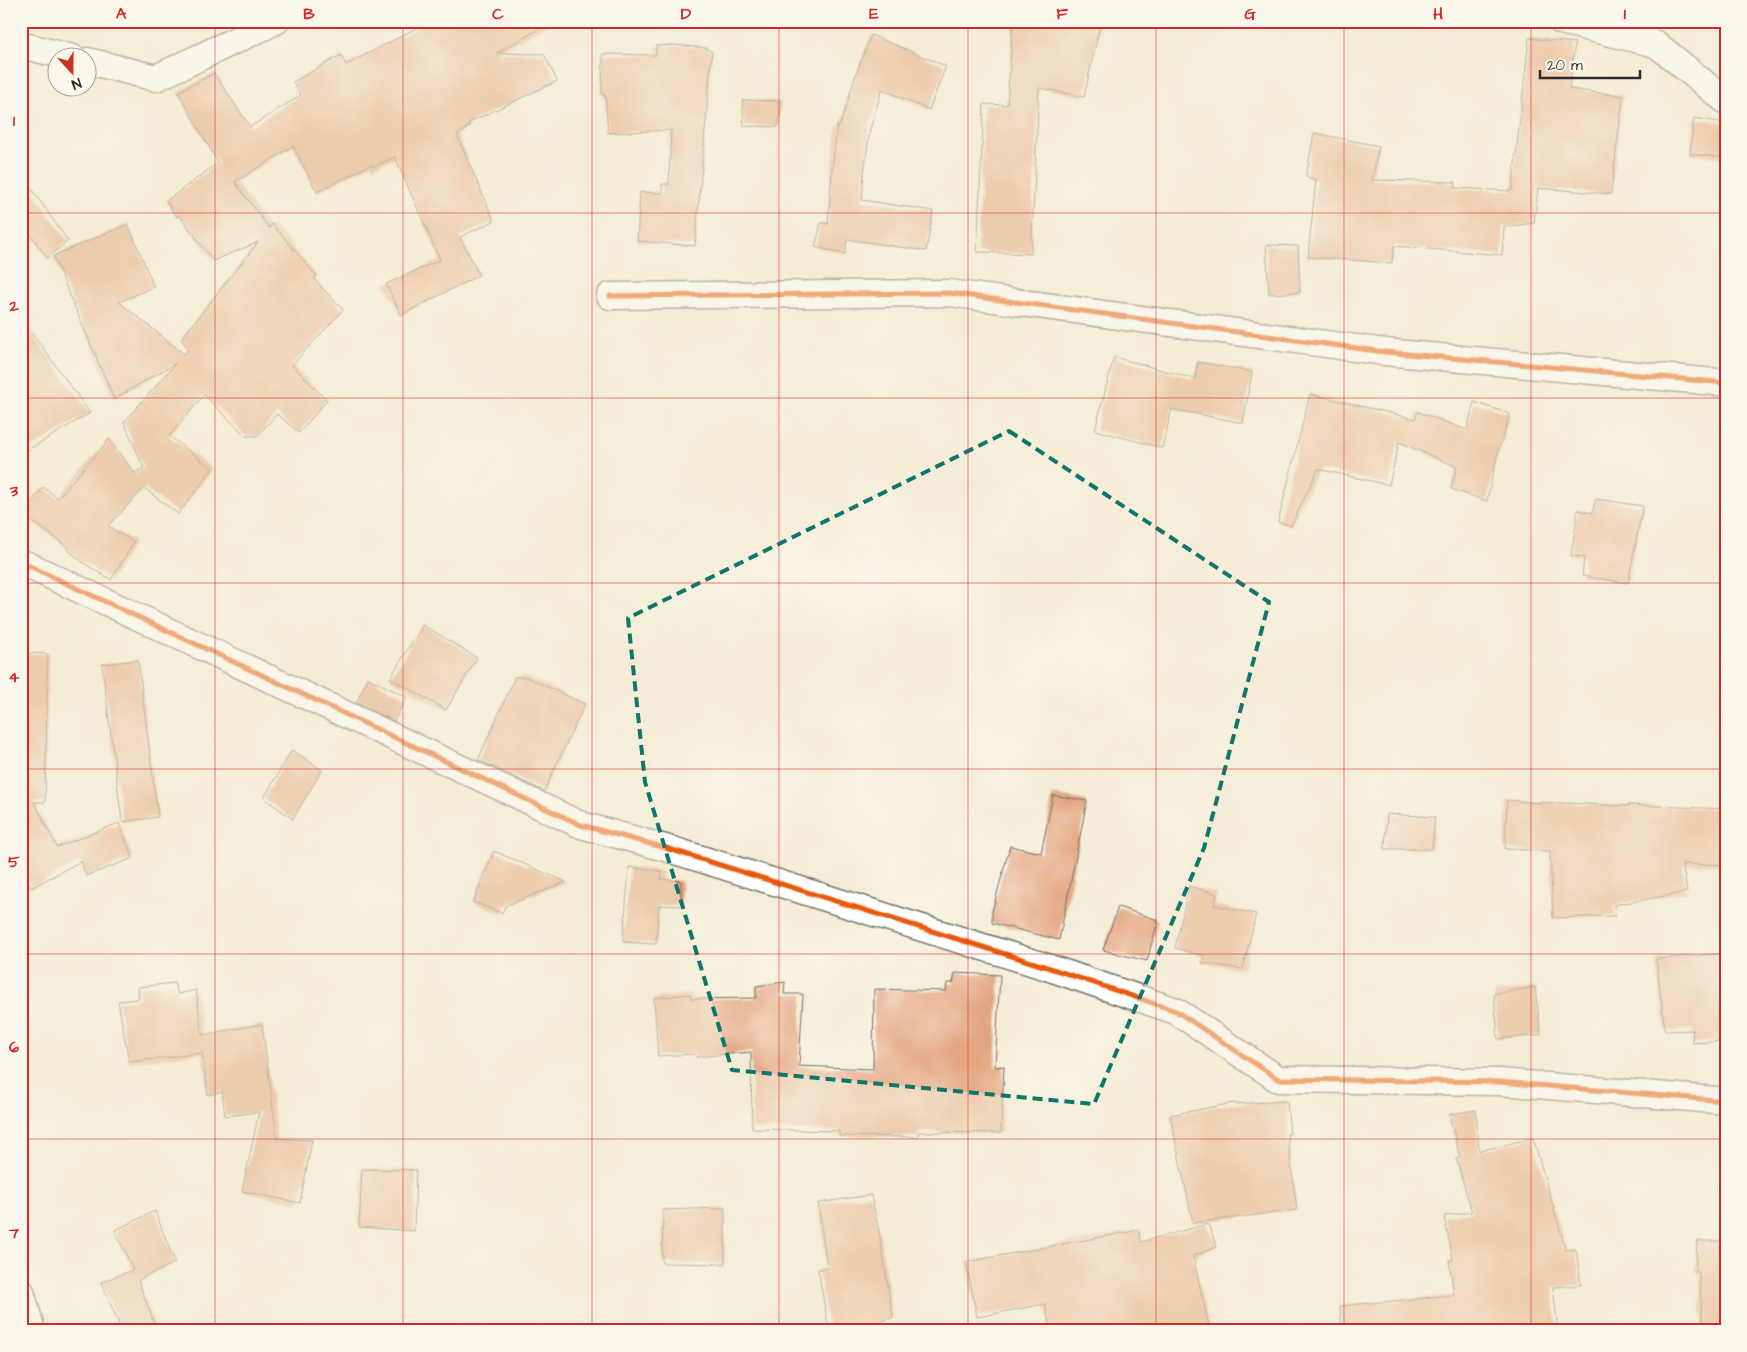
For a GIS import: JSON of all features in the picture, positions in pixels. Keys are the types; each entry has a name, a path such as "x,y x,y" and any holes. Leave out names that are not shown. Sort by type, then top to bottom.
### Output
{"street":[{"path":"98,64 156,78 276,21"},
{"path":"1561,21 1656,44 1715,82 1726,101"},
{"path":"21,45 48,52"},
{"path":"610,296 949,293 1385,352 1726,383"},
{"path":"21,562 581,825 669,849 1044,966 1176,1011 1278,1078 1500,1082 1726,1101"},
{"path":"21,1292 32,1331"}],"highlighted area":[{"path":"1009,431 1269,602 1204,848 1094,1104 732,1070 645,782 628,618"}],"building":[{"path":"430,21 553,21 497,53 544,54 557,81 468,123 470,126 457,135 494,221 460,237 479,275 401,315 386,284 440,260 395,157 373,167 372,164 317,192 293,146 235,182 269,228 272,224 317,276 314,279 343,310 292,365 327,400 299,433 277,414 257,436 246,436 204,395 169,436 213,469 178,514 144,488 108,526 134,542 111,580 84,563 68,550 69,548 22,514 43,487 58,498 109,439 134,473 144,468 124,422 176,363 114,399 53,256 128,224 154,287 119,302 184,354 188,349 181,339 258,242 213,261 180,216 177,217 166,201 218,163 178,92 214,73 250,127 301,95 293,82 341,55 346,65"},
{"path":"1013,21 1084,21 1100,25 1084,97 1039,88 1031,254 977,252 984,104 1007,105"},
{"path":"871,35 946,66 929,110 882,89 870,129 864,172 862,200 933,211 926,251 847,239 845,254 815,247 821,223 828,224 837,126 840,126 854,80"},
{"path":"1529,38 1575,43 1569,89 1623,96 1611,194 1538,188 1534,223 1504,227 1502,255 1394,246 1392,263 1308,257 1316,179 1306,177 1314,133 1379,146 1372,180 1456,182 1455,188 1512,191"},
{"path":"674,45 707,48 707,50 712,51 695,246 637,241 640,192 662,193 662,184 669,184 671,130 608,133 605,95 602,95 603,54 656,55 656,46"},
{"path":"742,100 781,101 778,127 744,126"},
{"path":"1694,118 1726,123 1726,158 1690,154"},
{"path":"21,174 68,241 47,258 21,221"},
{"path":"1266,245 1298,246 1300,292 1269,294"},
{"path":"21,318 90,413 21,454"},
{"path":"1114,357 1195,379 1198,362 1252,372 1243,423 1172,409 1162,448 1095,430"},
{"path":"1310,394 1415,419 1418,412 1467,430 1474,402 1510,414 1496,460 1487,501 1451,489 1457,467 1399,442 1389,485 1318,469 1291,526 1278,522"},
{"path":"1596,499 1643,506 1628,583 1582,576 1584,557 1571,556 1578,510 1592,513"},
{"path":"423,625 477,658 446,710 390,678"},
{"path":"21,653 48,654 45,802 34,802 57,847 119,823 133,858 86,876 81,861 31,888 21,866"},
{"path":"138,660 158,817 122,822 102,664"},
{"path":"515,677 526,677 585,704 544,791 478,760"},
{"path":"368,678 407,697 394,721 356,703"},
{"path":"292,750 322,770 293,819 264,798"},
{"path":"1053,795 1087,801 1059,940 992,923 992,912 1010,846 1041,853"},
{"path":"1507,800 1540,803 1726,809 1726,865 1682,864 1687,892 1614,905 1615,916 1553,918 1550,851 1505,849"},
{"path":"1387,814 1435,817 1432,849 1385,849"},
{"path":"494,851 566,882 505,906 502,913 473,902"},
{"path":"629,867 662,871 661,879 681,881 681,906 659,905 656,944 623,942"},
{"path":"1189,886 1217,894 1214,905 1256,914 1243,969 1202,963 1204,956 1175,948"},
{"path":"1118,907 1158,920 1147,961 1103,950"},
{"path":"1720,954 1726,1011 1726,1041 1692,1043 1693,1030 1665,1031 1656,959"},
{"path":"955,973 1000,975 995,1067 1004,1066 1001,1133 918,1132 918,1137 839,1136 839,1131 752,1129 751,1052 696,1057 695,1054 658,1056 654,998 690,994 691,999 756,998 756,986 785,982 784,994 803,994 799,1066 873,1069 874,989 946,991 947,983 953,983"},
{"path":"174,983 178,994 196,990 202,1035 262,1024 277,1139 312,1140 300,1203 242,1191 259,1112 225,1116 222,1092 208,1095 202,1053 129,1062 118,1001 139,999 138,987"},
{"path":"1535,987 1541,1035 1498,1039 1494,994"},
{"path":"1287,1101 1290,1134 1287,1134 1297,1210 1193,1223 1170,1115 1234,1103"},
{"path":"1476,1110 1479,1151 1533,1138 1566,1250 1576,1249 1581,1285 1553,1287 1558,1331 1342,1331 1340,1306 1454,1295 1449,1260 1453,1260 1444,1216 1472,1212 1456,1158 1460,1157 1449,1114"},
{"path":"362,1169 416,1170 414,1231 359,1227"},
{"path":"871,1195 880,1236 893,1318 881,1320 883,1331 829,1331 818,1269 827,1268 818,1203"},
{"path":"725,1208 725,1264 662,1263 663,1210"},
{"path":"155,1211 175,1263 138,1280 157,1331 122,1331 101,1282 133,1270 115,1230"},
{"path":"1208,1224 1217,1247 1193,1256 1210,1331 1051,1331 1045,1304 977,1317 966,1262 1139,1230 1141,1242"},
{"path":"1697,1241 1726,1241 1726,1331 1703,1331 1699,1272 1695,1272"}],"cycle path":[{"path":"610,296 949,293 1385,352 1726,383"},
{"path":"21,562 581,825 669,849 1044,966 1176,1011 1278,1079 1500,1082 1726,1101"}]}
